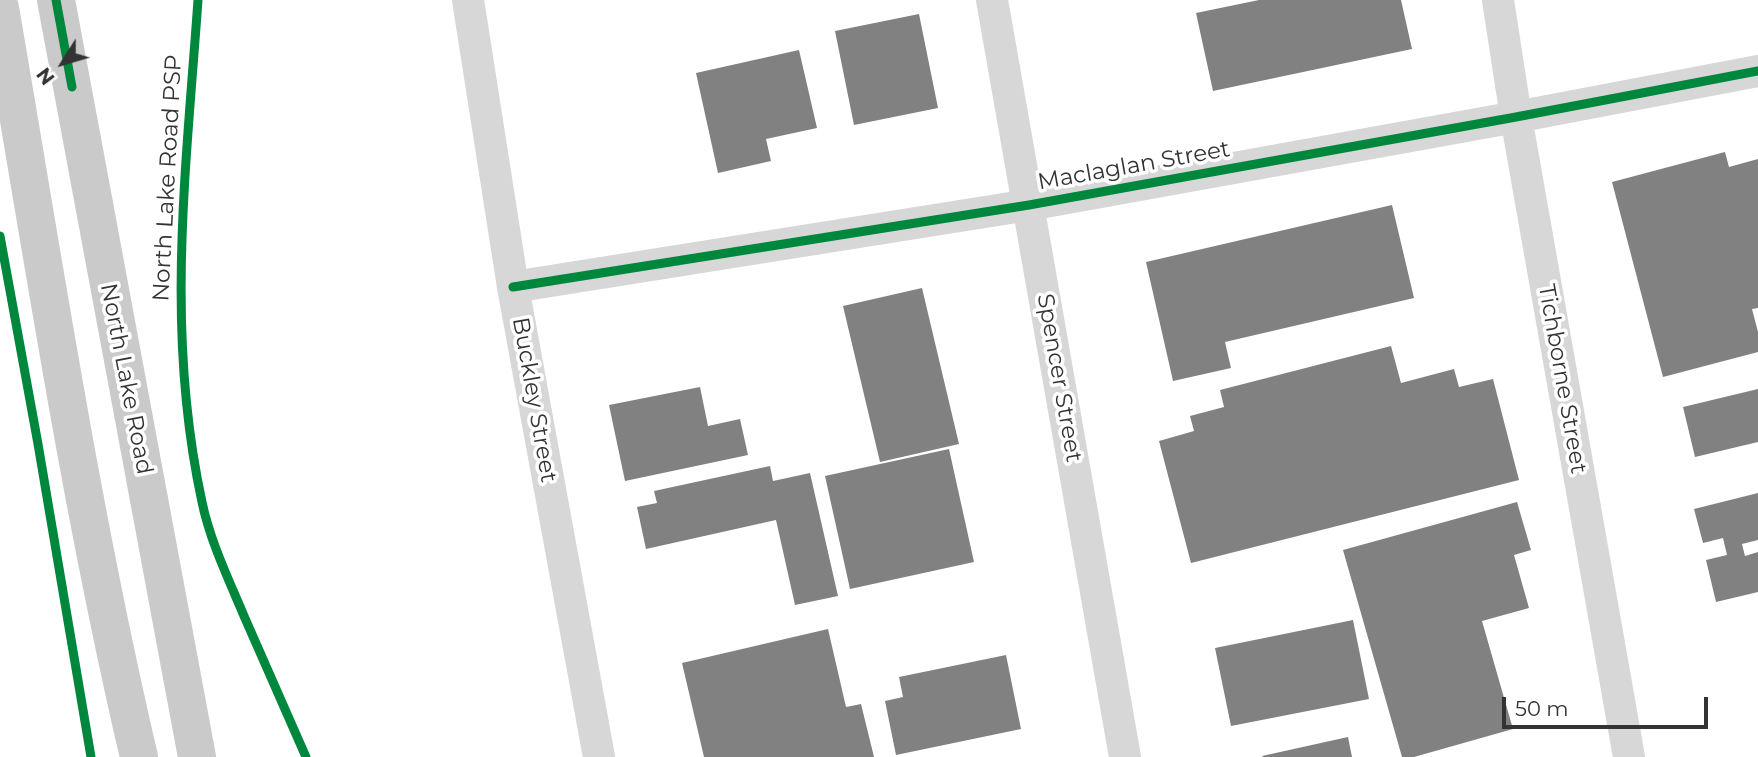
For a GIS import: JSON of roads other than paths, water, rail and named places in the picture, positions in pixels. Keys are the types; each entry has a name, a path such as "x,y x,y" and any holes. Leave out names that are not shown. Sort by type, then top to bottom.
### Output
{"main road":[{"name":"North Lake Road","path":"57,0 197,757"},
{"path":"0,8 85,499 112,641 139,757"}],"street":[{"name":"Buckley Street","path":"468,0 513,287 599,757"},
{"name":"Spencer Street","path":"992,0 1125,757"},
{"name":"Tichborne Street","path":"1498,0 1516,117 1629,757"},
{"name":"Maclaglan Street","path":"513,287 1029,205 1758,71"}]}
